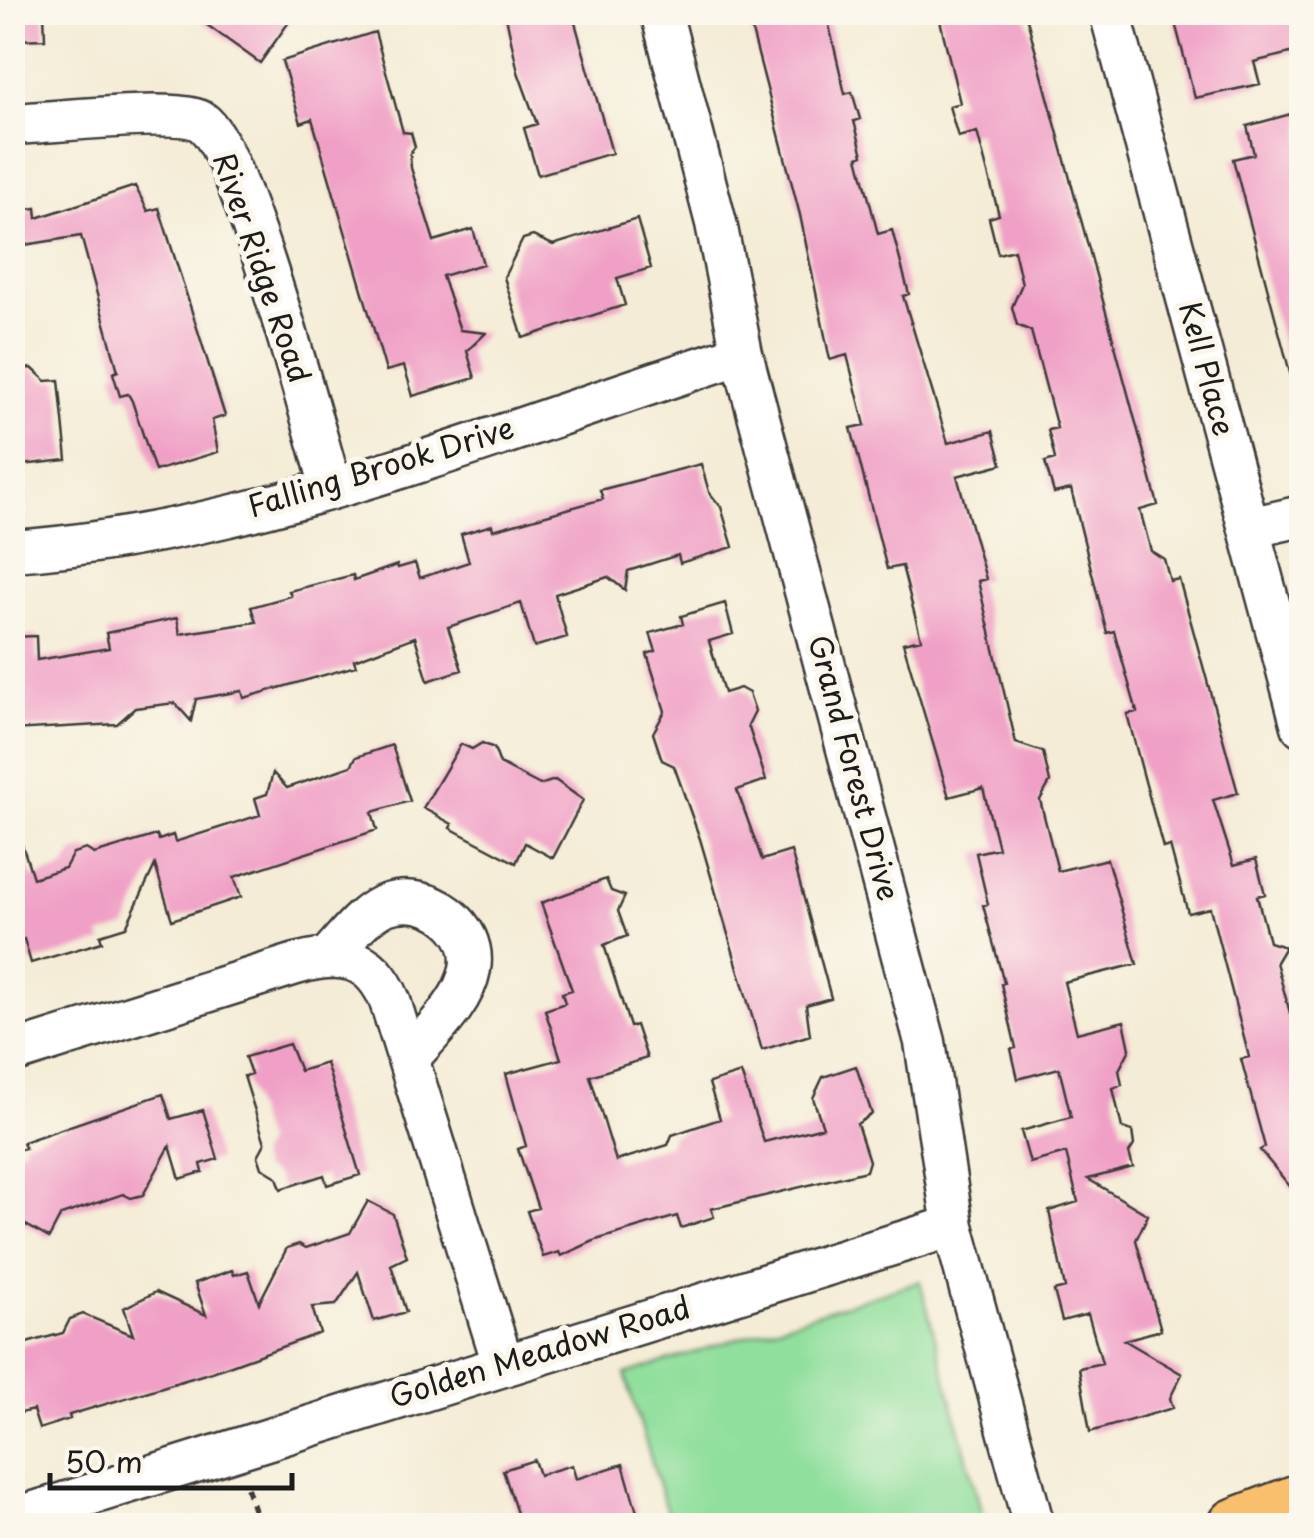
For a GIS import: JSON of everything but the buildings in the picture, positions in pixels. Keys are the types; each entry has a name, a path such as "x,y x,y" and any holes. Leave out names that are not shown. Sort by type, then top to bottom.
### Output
{"main road":[{"path":"1236,1526 1302,1500"}],"street":[{"name":"Grand Forest Drive","path":"661,12 716,222 742,354 925,1042 953,1226 975,1320 1034,1526"},
{"name":"Kell Place","path":"1110,12 1302,726"},
{"name":"River Ridge Road","path":"12,124 169,115 201,121 213,132 239,187 331,487"},
{"name":"Falling Brook Drive","path":"12,550 123,536 232,514 331,487 742,354"},
{"path":"1249,528 1302,516"},
{"path":"12,1053 330,954 386,904 417,902 453,919 469,946 471,966 465,988 409,1058"},
{"path":"330,954 352,959 383,984 502,1364"},
{"name":"Golden Meadow Road","path":"12,1519 953,1226"}],"path":[{"path":"247,1488 260,1526"}],"green space":[{"path":"920,1281 985,1525 671,1525 625,1374"}]}
